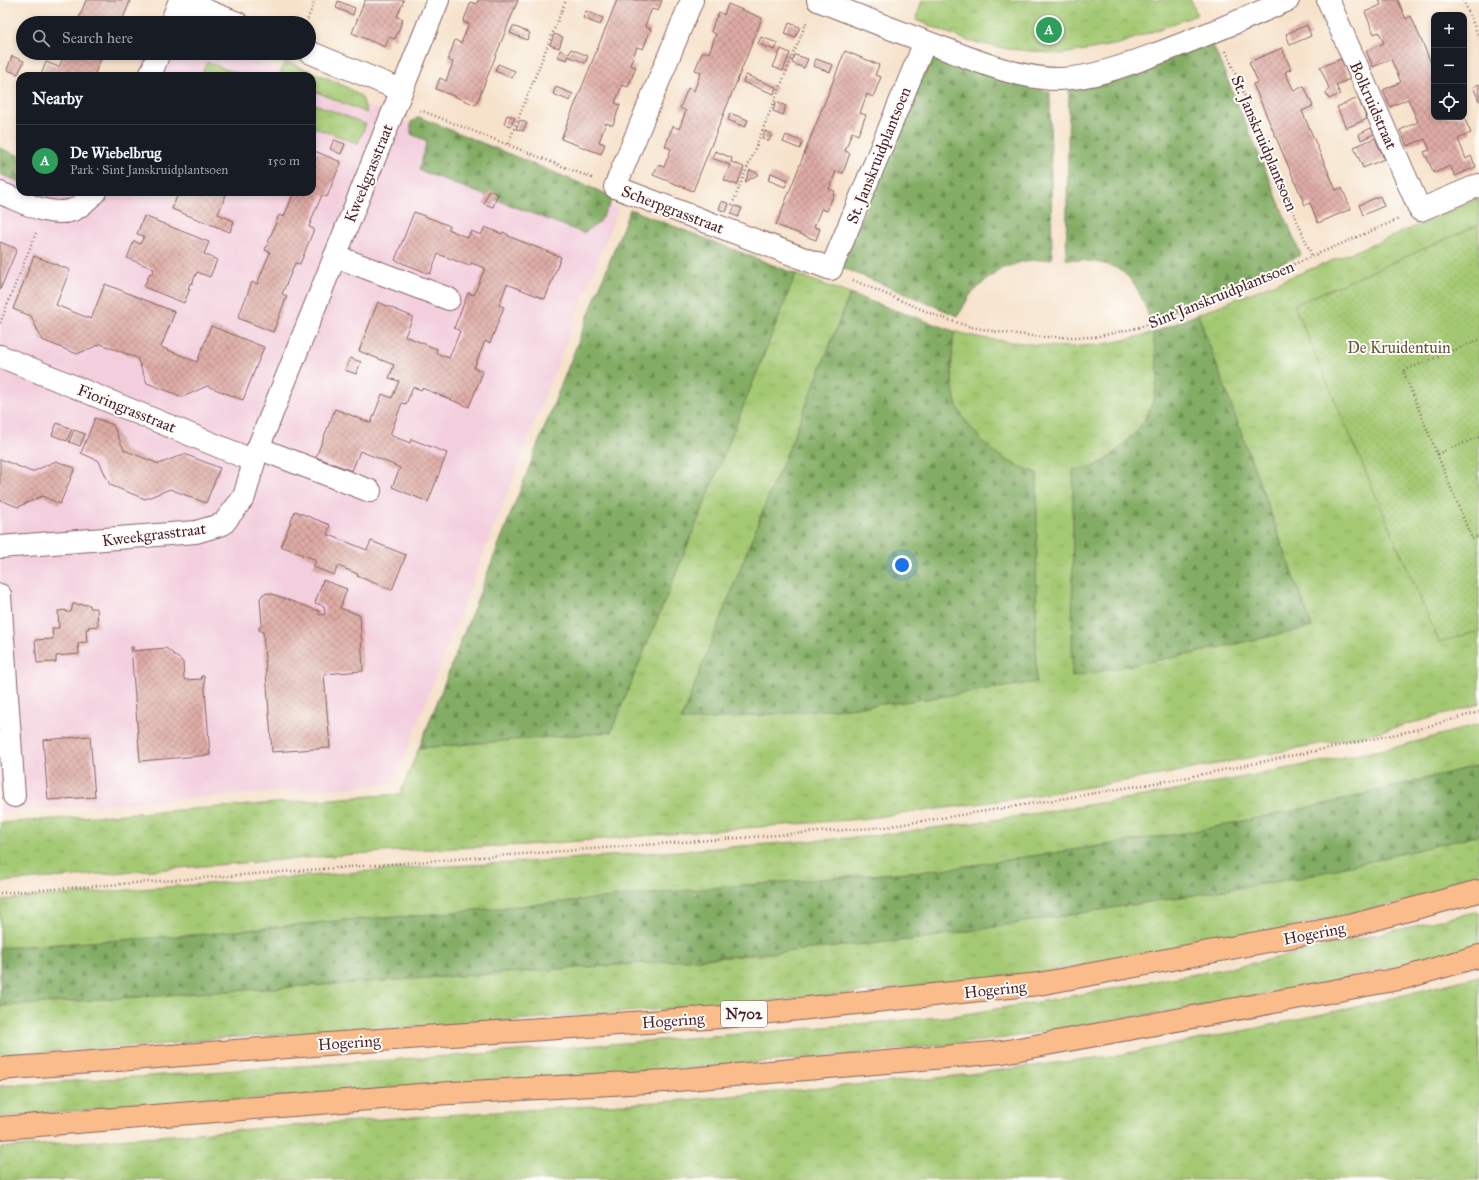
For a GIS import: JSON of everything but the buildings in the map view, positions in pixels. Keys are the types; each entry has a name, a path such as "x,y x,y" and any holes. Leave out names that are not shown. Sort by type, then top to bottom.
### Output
{"highway":[{"name":"Hogering","path":"0,1069 393,1038 722,1017 1039,984 1353,925 1479,891"},
{"path":"0,1128 433,1094 665,1081 1003,1052 1404,978 1479,956"}],"street":[{"path":"174,16 180,0 220,16"},
{"name":"Kweekgrasstraat","path":"0,547 196,532 223,524 244,497 256,454 438,0"},
{"name":"Scherpgrasstraat","path":"692,0 615,187 831,269"},
{"path":"814,7 925,42 1003,69 1028,75 1059,78 1081,77 1109,70 1217,30 1288,0"},
{"name":"Bolkruidstraat","path":"1328,0 1420,210"},
{"name":"St. Janskruidplantsoen","path":"831,269 925,42"},
{"path":"316,55 401,90"},
{"path":"152,72 156,60"},
{"path":"1420,210 1479,185"},
{"path":"0,193 45,210 60,212 74,209 91,196"},
{"path":"335,256 449,298"},
{"name":"Fioringrasstraat","path":"0,356 256,454"},
{"path":"256,454 370,491"},
{"path":"0,594 14,796"}],"path":[{"path":"309,16 315,0"},
{"path":"508,144 566,0"},
{"path":"1463,0 1479,37"},
{"path":"722,228 814,7"},
{"name":"St. Janskruidplantsoen","path":"1217,30 1312,256"},
{"path":"401,90 417,109 615,187"},
{"path":"0,322 45,210"},
{"path":"1312,256 1420,210"},
{"name":"Sint Janskruidplantsoen","path":"831,269 834,273 937,316 971,327 998,332 1043,337 1079,338 1095,337 1156,322 1183,312 1312,256"},
{"path":"1479,340 1403,371 1472,539 1479,536"},
{"path":"1437,454 1479,437"},
{"path":"0,892 885,827 1184,778 1411,732 1479,712"}],"shaded area":[{"path":"145,60 255,60 284,72 140,72"},
{"path":"316,85 618,209 394,784 0,812 0,170 16,176 16,196 62,196 91,208 96,196 316,196"}],"green space":[{"path":"922,0 1191,0 1197,15 1119,44 1063,54 1008,49 968,41 916,20"},
{"path":"1210,38 1301,255 1150,320 1137,289 1125,274 1112,266 1105,264 1066,259 1069,89 1149,70"},
{"path":"931,57 1050,92 1052,259 1024,261 1001,269 970,295 958,316 841,267"},
{"path":"285,61 312,72 281,72"},
{"path":"207,62 233,72 203,72"},
{"path":"316,73 340,83 362,97 367,113 316,92"},
{"path":"316,105 366,124 358,143 316,128"},
{"path":"419,117 614,197 599,223 583,233 419,170 427,141 411,134 411,122"},
{"path":"0,148 16,154 16,180 0,174"},
{"path":"1479,198 1479,225 1294,305 1439,642 1479,631 1479,704 1370,734 1166,774 984,803 861,819 527,845 408,850 0,882 0,823 400,794 419,748 611,732 704,505 796,274 850,294 780,471 772,487 681,720 699,720 846,708 911,701 1036,682 1037,473 1008,461 992,450 976,434 962,416 955,399 952,382 954,331 971,336 996,340 1061,347 1102,344 1153,333 1158,376 1152,405 1138,430 1118,450 1093,467 1146,662 1176,657 1312,627 1198,314 1391,237"},
{"path":"630,209 796,274 704,505 611,732 419,748"},
{"name":"De Kruidentuin","path":"1479,225 1479,631 1439,642 1294,305"},
{"path":"850,294 954,331 952,382 955,399 962,416 976,434 992,450 1008,461 1037,473 1036,682 911,701 846,708 699,720 681,720 772,487 780,471"},
{"path":"1198,314 1312,627 1176,657 1072,677 1073,470 1093,467 1111,457 1144,423 1154,399 1158,375 1153,333"},
{"path":"1479,724 1479,765 1330,803 1191,832 948,869 733,886 401,917 346,920 195,935 0,948 0,900 409,868 528,862 863,837 987,821 1169,792 1400,746"},
{"path":"1479,765 1479,835 1299,878 919,939 727,957 0,1006 0,948 195,935 346,920 401,917 733,886 948,869 1191,832 1330,803"},
{"path":"1479,835 1479,882 1403,902 1287,928 1095,965 1029,974 817,997 419,1027 222,1038 155,1045 0,1054 0,1006 727,957 919,939 1299,878"},
{"path":"1479,911 1479,946 1328,982 1231,1001 999,1039 846,1055 595,1076 113,1108 0,1117 0,1086 493,1053 953,1016 1245,965"},
{"path":"1479,976 1479,1180 0,1180 0,1148 396,1118 673,1101 947,1077 1118,1055 1228,1034 1360,1006"}],"place":[{"name":"De Wiebelbrug","path":"1049,30"}]}
